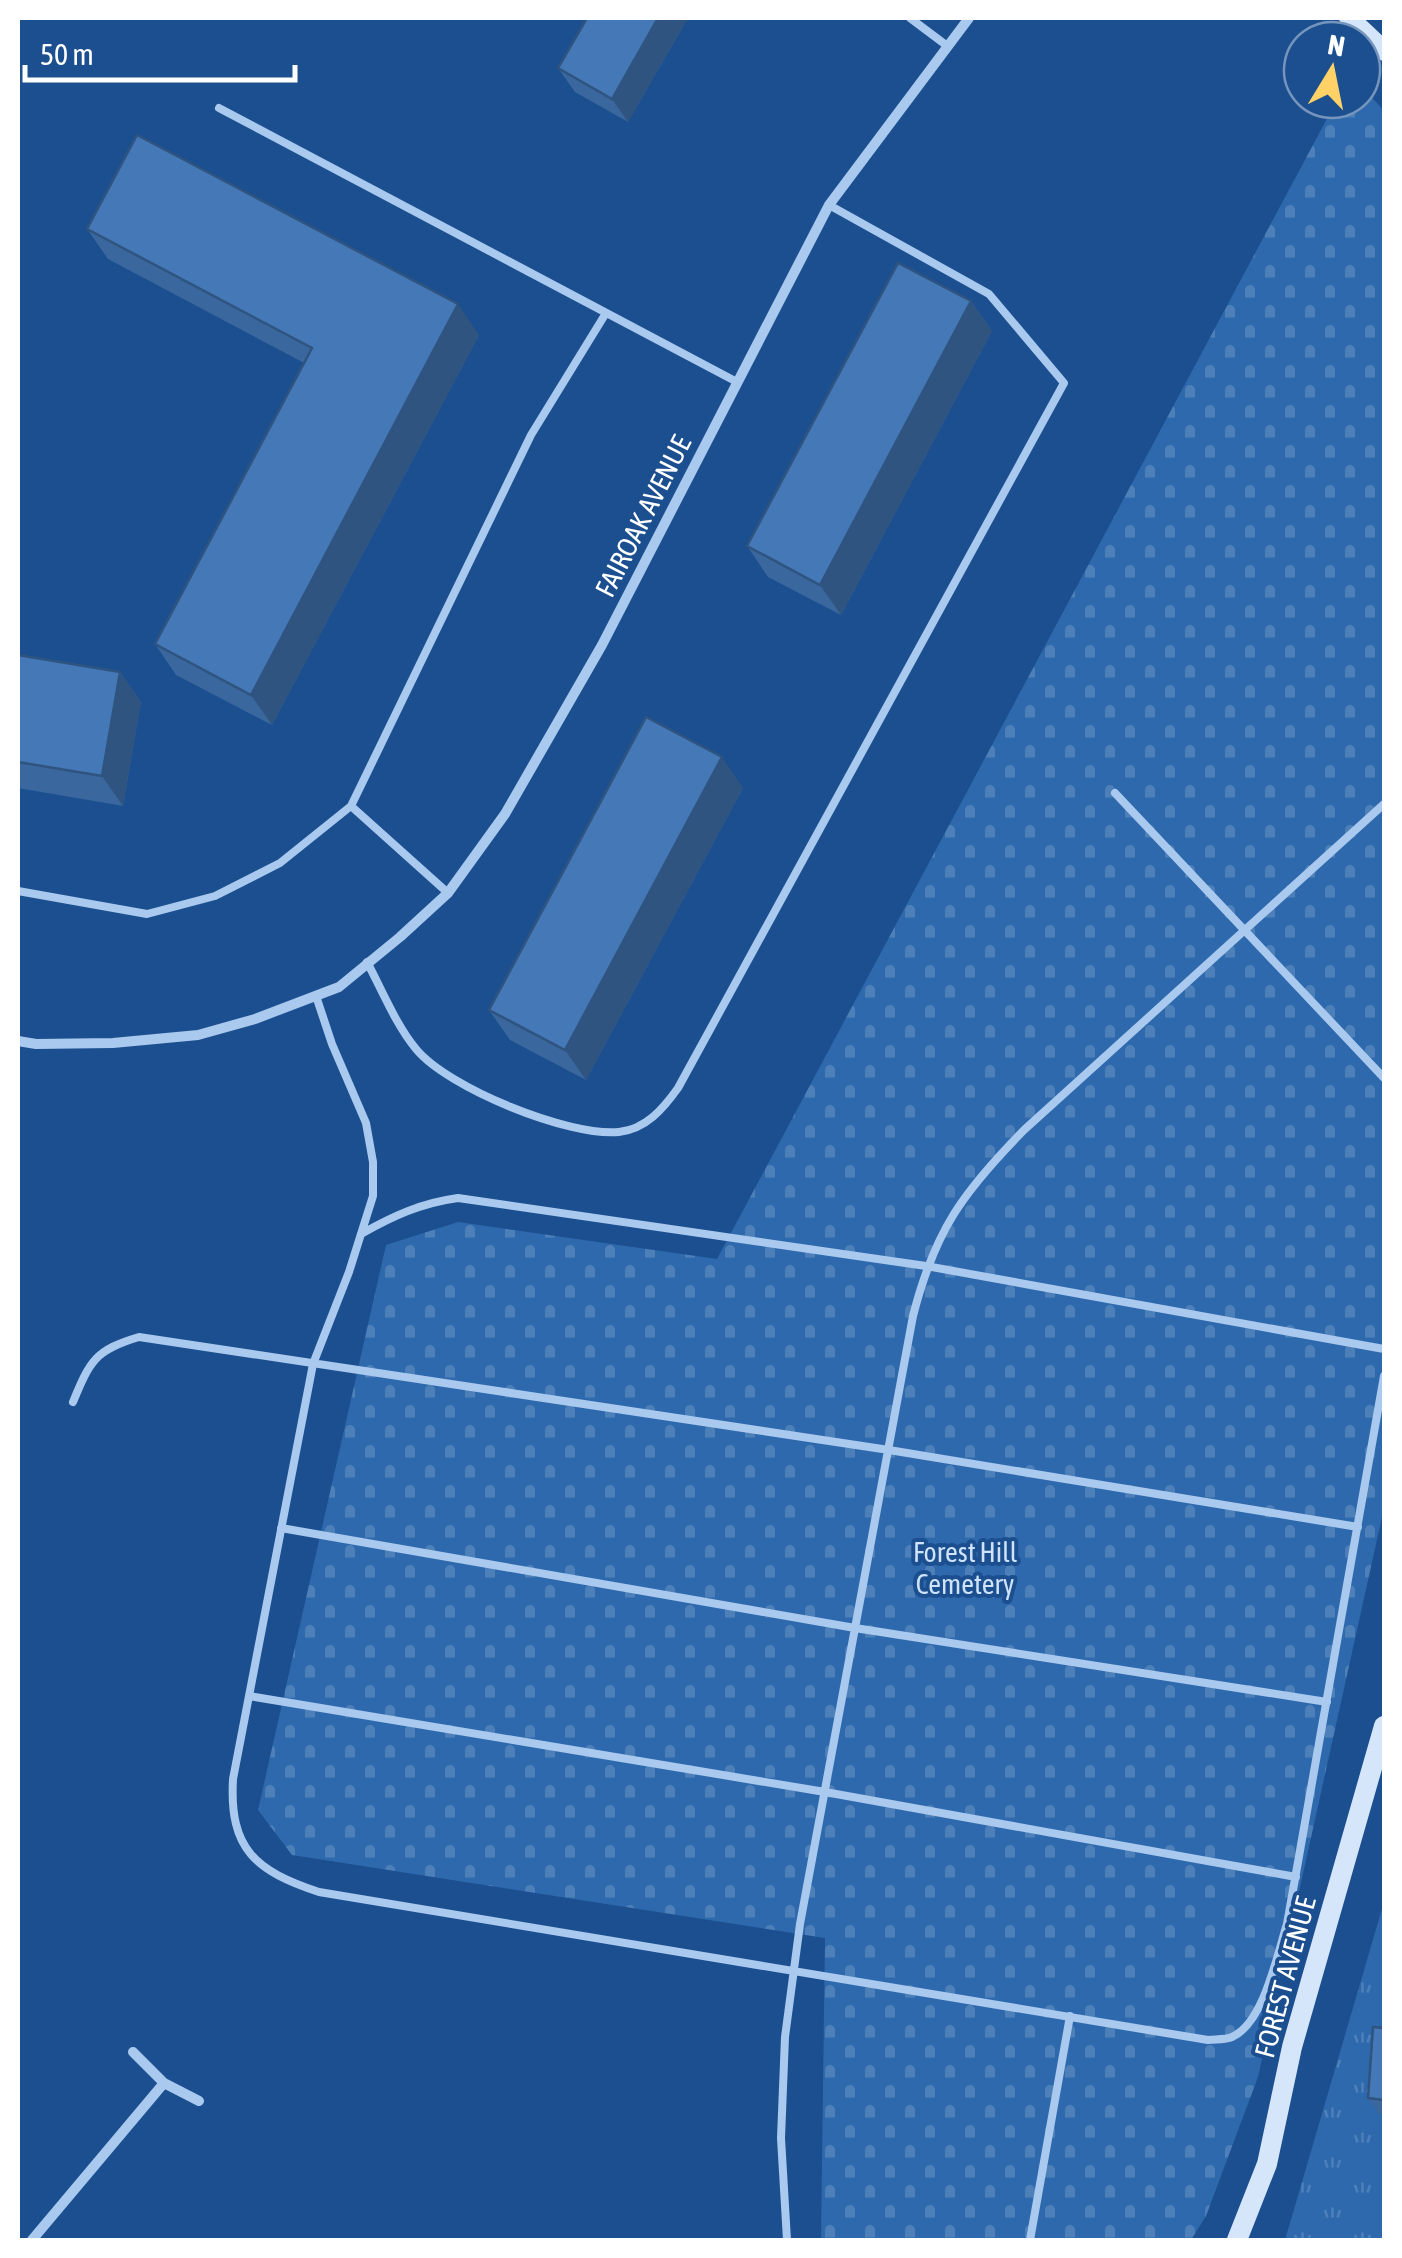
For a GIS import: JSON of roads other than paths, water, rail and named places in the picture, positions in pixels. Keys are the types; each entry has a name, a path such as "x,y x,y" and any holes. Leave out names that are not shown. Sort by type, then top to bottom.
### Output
{"street":[{"name":"FAIROAK AVENUE","path":"18,1042 113,1042 198,1035 316,996 339,987 448,893 505,814 592,662 829,205 969,18"},
{"path":"1349,18 1384,50"},
{"name":"FOREST AVENUE","path":"1237,2240 1267,2164 1292,2048 1384,1726"},
{"path":"133,2052 164,2083 200,2102"},
{"path":"32,2240 164,2083"}],"lane":[{"path":"910,18 946,45"},
{"path":"219,108 736,382"},
{"path":"366,962 417,1051 467,1088 530,1114 582,1131 622,1132 657,1116 678,1088 1064,383 990,294 829,205"},
{"path":"18,891 147,914 164,910 214,896 280,862 351,806 531,435 606,314"},
{"path":"1115,792 1384,1078"},
{"path":"787,2240 781,2138 785,2037 794,1970 888,1450 926,1266 974,1181 1024,1130 1384,804"},
{"path":"351,806 448,893"},
{"path":"316,996 366,1123 373,1162 373,1196 313,1364 233,1779 231,1809 239,1836 256,1864 283,1880 319,1892 1208,2040 1230,2038 1248,2026 1260,2006 1286,1924 1384,1376"},
{"path":"360,1234 400,1212 458,1198 926,1266 1384,1349"},
{"path":"74,1402 87,1369 108,1346 139,1337 888,1450 1358,1527"},
{"path":"281,1528 856,1628 1327,1702"},
{"path":"249,1696 825,1792 1296,1877"},
{"path":"1030,2240 1070,2016"}],"park label":[{"name":"Forest Hill Cemetery","path":"965,1568"}]}
